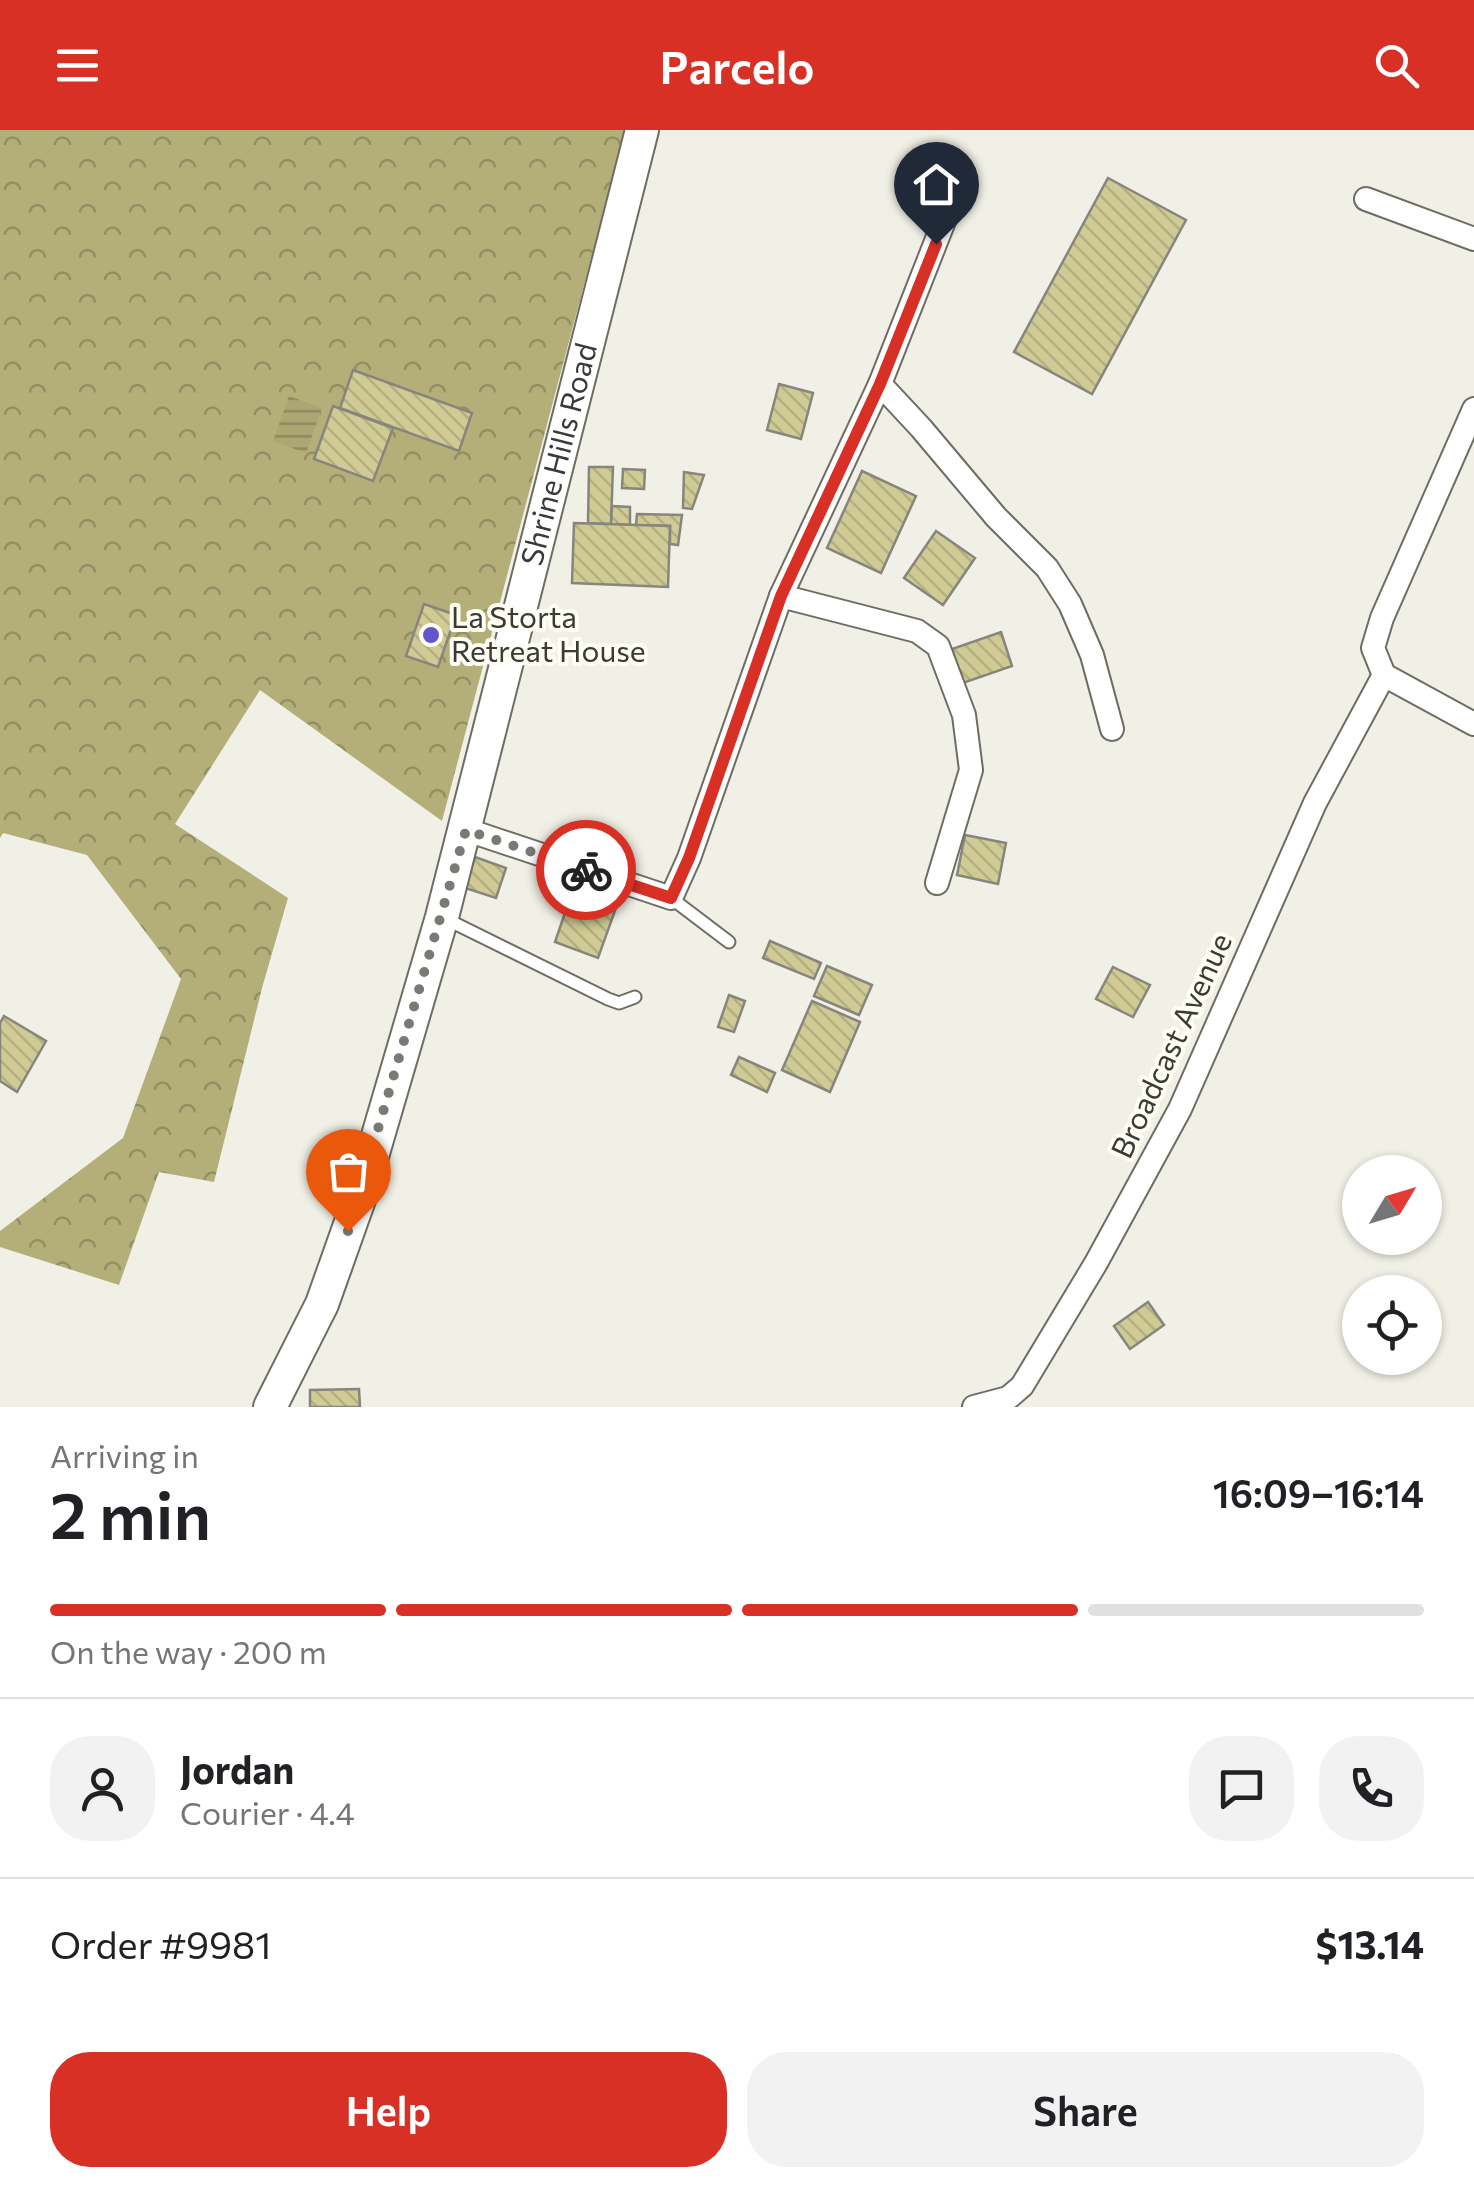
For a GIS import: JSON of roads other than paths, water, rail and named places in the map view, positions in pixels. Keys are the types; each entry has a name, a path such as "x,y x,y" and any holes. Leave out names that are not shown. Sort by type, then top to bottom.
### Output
{"street":[{"name":"Shrine Hills Road","path":"270,1407 322,1304 360,1194 442,917 642,130"},
{"path":"466,830 671,898 689,858 781,596 880,384 962,178"},
{"path":"1366,199 1474,239"},
{"path":"880,384 996,518 1047,568 1070,604 1092,655 1112,729"},
{"path":"1474,409 1376,633 1373,648 1384,675 1474,724"},
{"path":"781,596 917,631 938,646 964,716 971,770 937,884"},
{"name":"Broadcast Avenue","path":"974,1407 1008,1398 1022,1386 1096,1263 1180,1109 1315,804 1384,675"}],"lane":[{"path":"671,898 729,942"},
{"path":"442,917 608,999 620,1003 635,997"}],"place":[{"name":"La Storta Retreat House","path":"431,635"}]}
